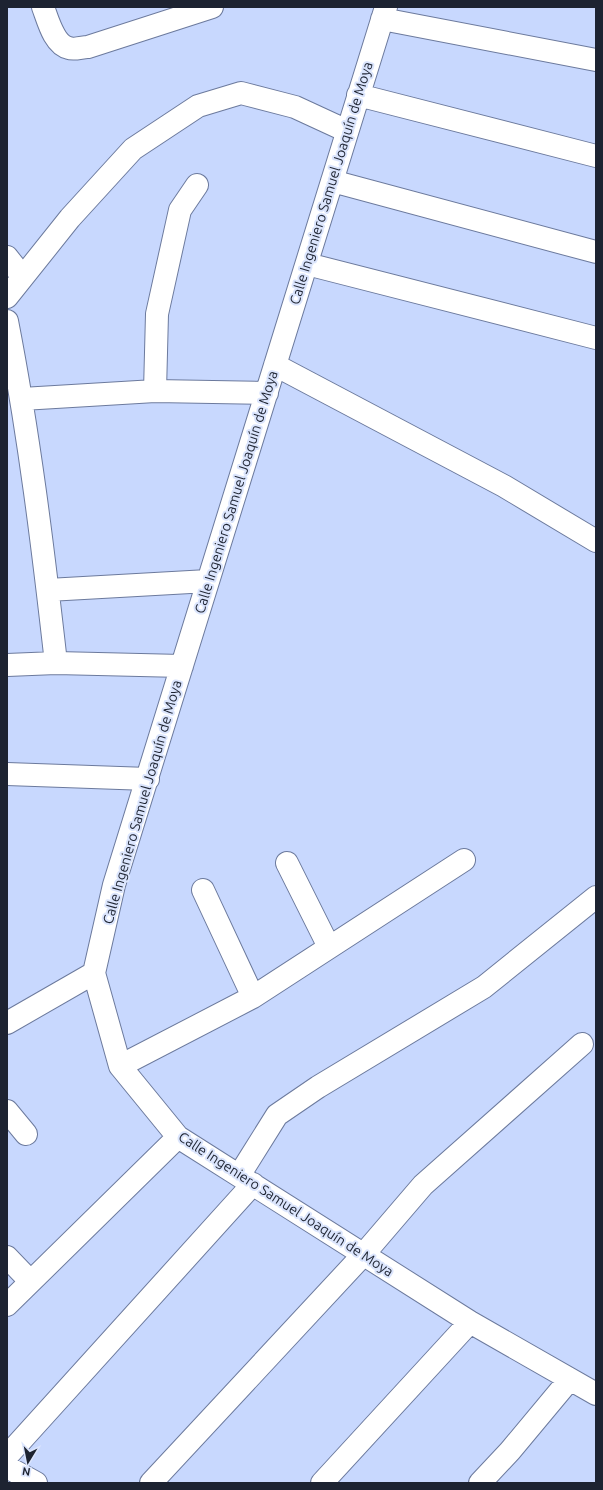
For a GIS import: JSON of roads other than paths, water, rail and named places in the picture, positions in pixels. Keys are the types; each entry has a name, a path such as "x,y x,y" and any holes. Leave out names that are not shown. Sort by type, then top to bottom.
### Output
{"street":[{"path":"43,7 52,30 61,46 70,49 88,46 212,7"},
{"path":"384,13 596,60"},
{"name":"Calle Ingeniero Samuel Joaquín de Moya","path":"384,13 114,885 94,973 120,1066 178,1136 470,1322 596,1394"},
{"path":"7,297 22,276 70,218 133,148 198,106 241,93 295,107 347,131"},
{"path":"358,95 596,156"},
{"path":"332,181 596,252"},
{"path":"155,390 157,314 180,210 197,185"},
{"path":"7,257 22,276"},
{"path":"307,264 596,338"},
{"path":"7,321 22,399 41,528 56,663"},
{"path":"275,365 504,486 596,541"},
{"path":"22,399 155,390 267,393"},
{"path":"48,590 208,581"},
{"path":"7,665 56,663 182,666"},
{"path":"7,774 148,779"},
{"path":"120,1066 252,997 464,860"},
{"path":"287,863 330,948"},
{"path":"203,890 252,997"},
{"path":"7,1456 246,1179 277,1115 318,1087 484,987 596,897"},
{"path":"7,1024 94,973"},
{"path":"151,1483 364,1255 423,1185 582,1044"},
{"path":"7,1111 26,1134"},
{"path":"7,1305 178,1136"},
{"path":"7,1257 30,1281"},
{"path":"322,1483 470,1322"},
{"path":"480,1483 510,1451 570,1379"},
{"path":"7,1467 36,1483"}]}
